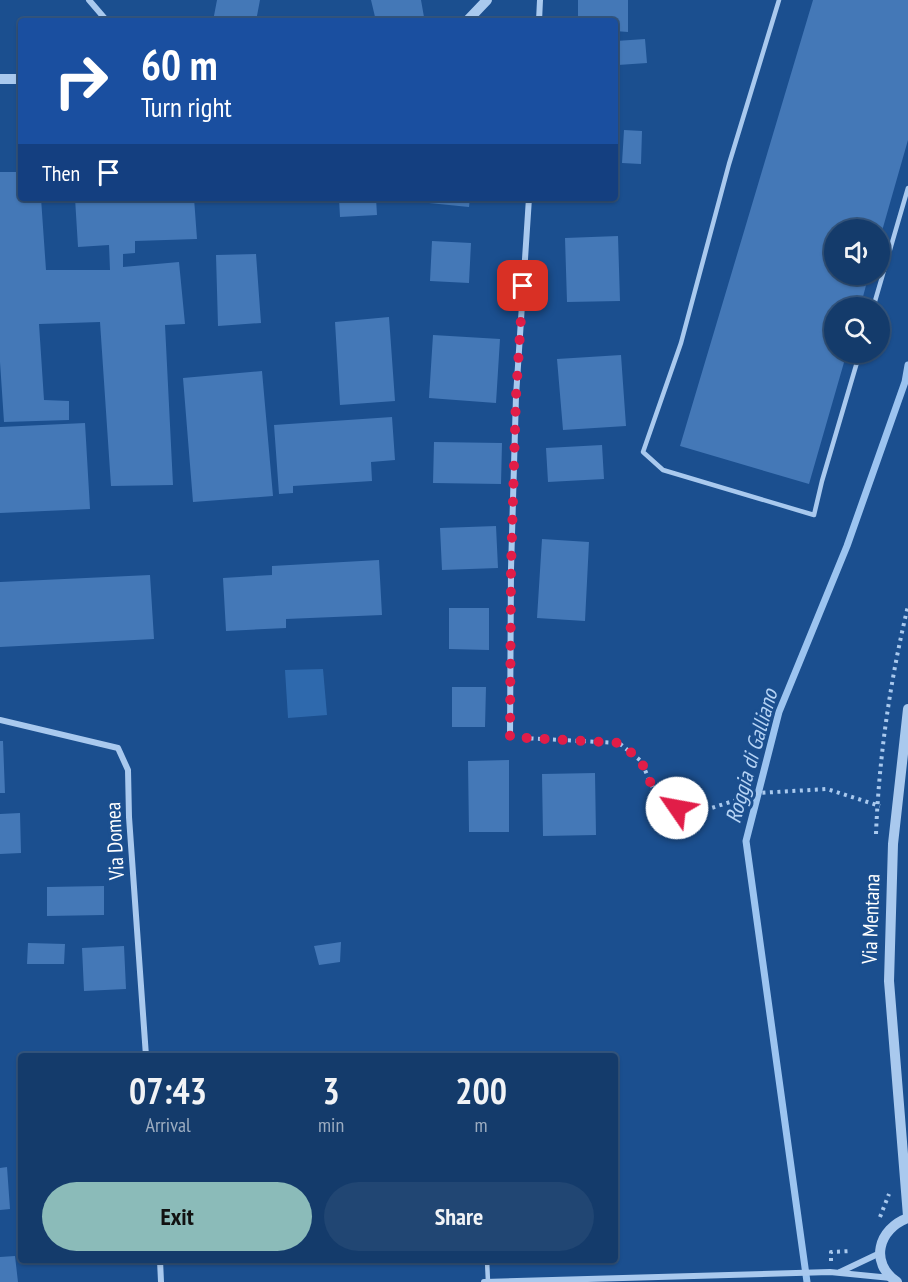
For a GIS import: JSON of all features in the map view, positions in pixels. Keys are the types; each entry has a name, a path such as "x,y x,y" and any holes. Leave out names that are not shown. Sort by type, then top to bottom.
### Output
{"street":[{"path":"89,0 104,18"},
{"path":"470,18 487,0"},
{"path":"539,18 540,0"},
{"path":"0,79 18,79"},
{"path":"510,737 511,569 516,396 529,201"},
{"name":"Via Mentana","path":"908,709 893,844 889,981 908,1217"},
{"name":"Via Domea","path":"0,720 118,748 128,770 129,816 146,1053"},
{"name":"Via Mentana","path":"902,1130 908,1146"},
{"path":"895,1280 886,1271 882,1262 881,1243 891,1227 908,1217"},
{"path":"840,1273 880,1253"},
{"path":"160,1263 161,1282"},
{"path":"486,1282 830,1272 895,1280"}],"lane":[{"path":"779,0 729,164 681,343 643,452 663,470 814,515 857,363"},
{"path":"876,297 908,188"},
{"path":"486,1282 487,1263"}],"path":[{"path":"510,737 620,743 641,761 659,802 696,813 758,793 827,789 897,812"}],"shaded area":[{"path":"323,669 327,715 288,718 285,670"}],"building":[{"path":"217,0 260,0 257,18 214,18"},
{"path":"371,0 421,0 424,17 375,18"},
{"path":"578,0 628,0 628,32 618,31 618,18 578,18"},
{"path":"813,0 908,0 908,140 885,219 824,219 824,285 866,285 863,297 824,297 824,363 844,363 809,484 680,446"},
{"path":"645,39 647,63 618,65 618,41"},
{"path":"624,130 642,131 641,164 622,163"},
{"path":"0,172 18,172 18,201 41,201 46,270 110,270 109,245 78,247 75,201 194,201 197,239 135,241 135,253 123,254 123,267 179,262 185,324 165,325 173,485 111,486 100,322 39,324 44,400 69,401 69,420 4,422 0,362"},
{"path":"339,201 376,201 377,215 340,217"},
{"path":"419,201 470,201 469,207"},
{"path":"618,236 620,301 567,302 565,238"},
{"path":"432,241 471,243 469,283 430,281"},
{"path":"256,254 261,323 218,326 216,255"},
{"path":"389,317 395,401 340,405 335,322"},
{"path":"433,335 500,339 496,403 429,398"},
{"path":"621,355 626,426 563,430 557,359"},
{"path":"262,371 273,496 193,502 183,378"},
{"path":"392,417 395,460 371,462 372,481 293,486 293,493 279,494 274,425"},
{"path":"85,423 90,509 0,513 0,427"},
{"path":"434,442 502,443 501,484 433,483"},
{"path":"602,445 604,479 548,482 546,448"},
{"path":"496,526 498,568 442,570 440,528"},
{"path":"542,539 589,542 585,621 537,618"},
{"path":"379,560 382,615 286,619 286,628 226,631 223,578 272,575 272,566"},
{"path":"150,575 154,639 0,647 0,582"},
{"path":"449,608 489,608 489,650 449,649"},
{"path":"452,687 486,687 485,727 452,727"},
{"path":"0,741 3,741 5,793 0,793"},
{"path":"509,760 509,832 469,832 468,761"},
{"path":"595,773 596,835 543,836 542,774"},
{"path":"20,813 21,853 0,854 0,814"},
{"path":"104,886 104,915 47,916 47,887"},
{"path":"341,942 340,962 319,965 314,946"},
{"path":"28,943 65,944 64,964 27,964"},
{"path":"124,946 126,989 84,991 82,948"},
{"path":"7,1167 10,1209 0,1210 0,1168"},
{"path":"15,1256 18,1282 0,1282 0,1257"}],"waterway":[{"name":"Roggia di Galliano","path":"807,1282 746,841 779,712 847,546 905,382 908,365"}],"route":[{"path":"523,286 516,396 511,569 510,737 620,743 641,761 659,802 677,808"}]}
